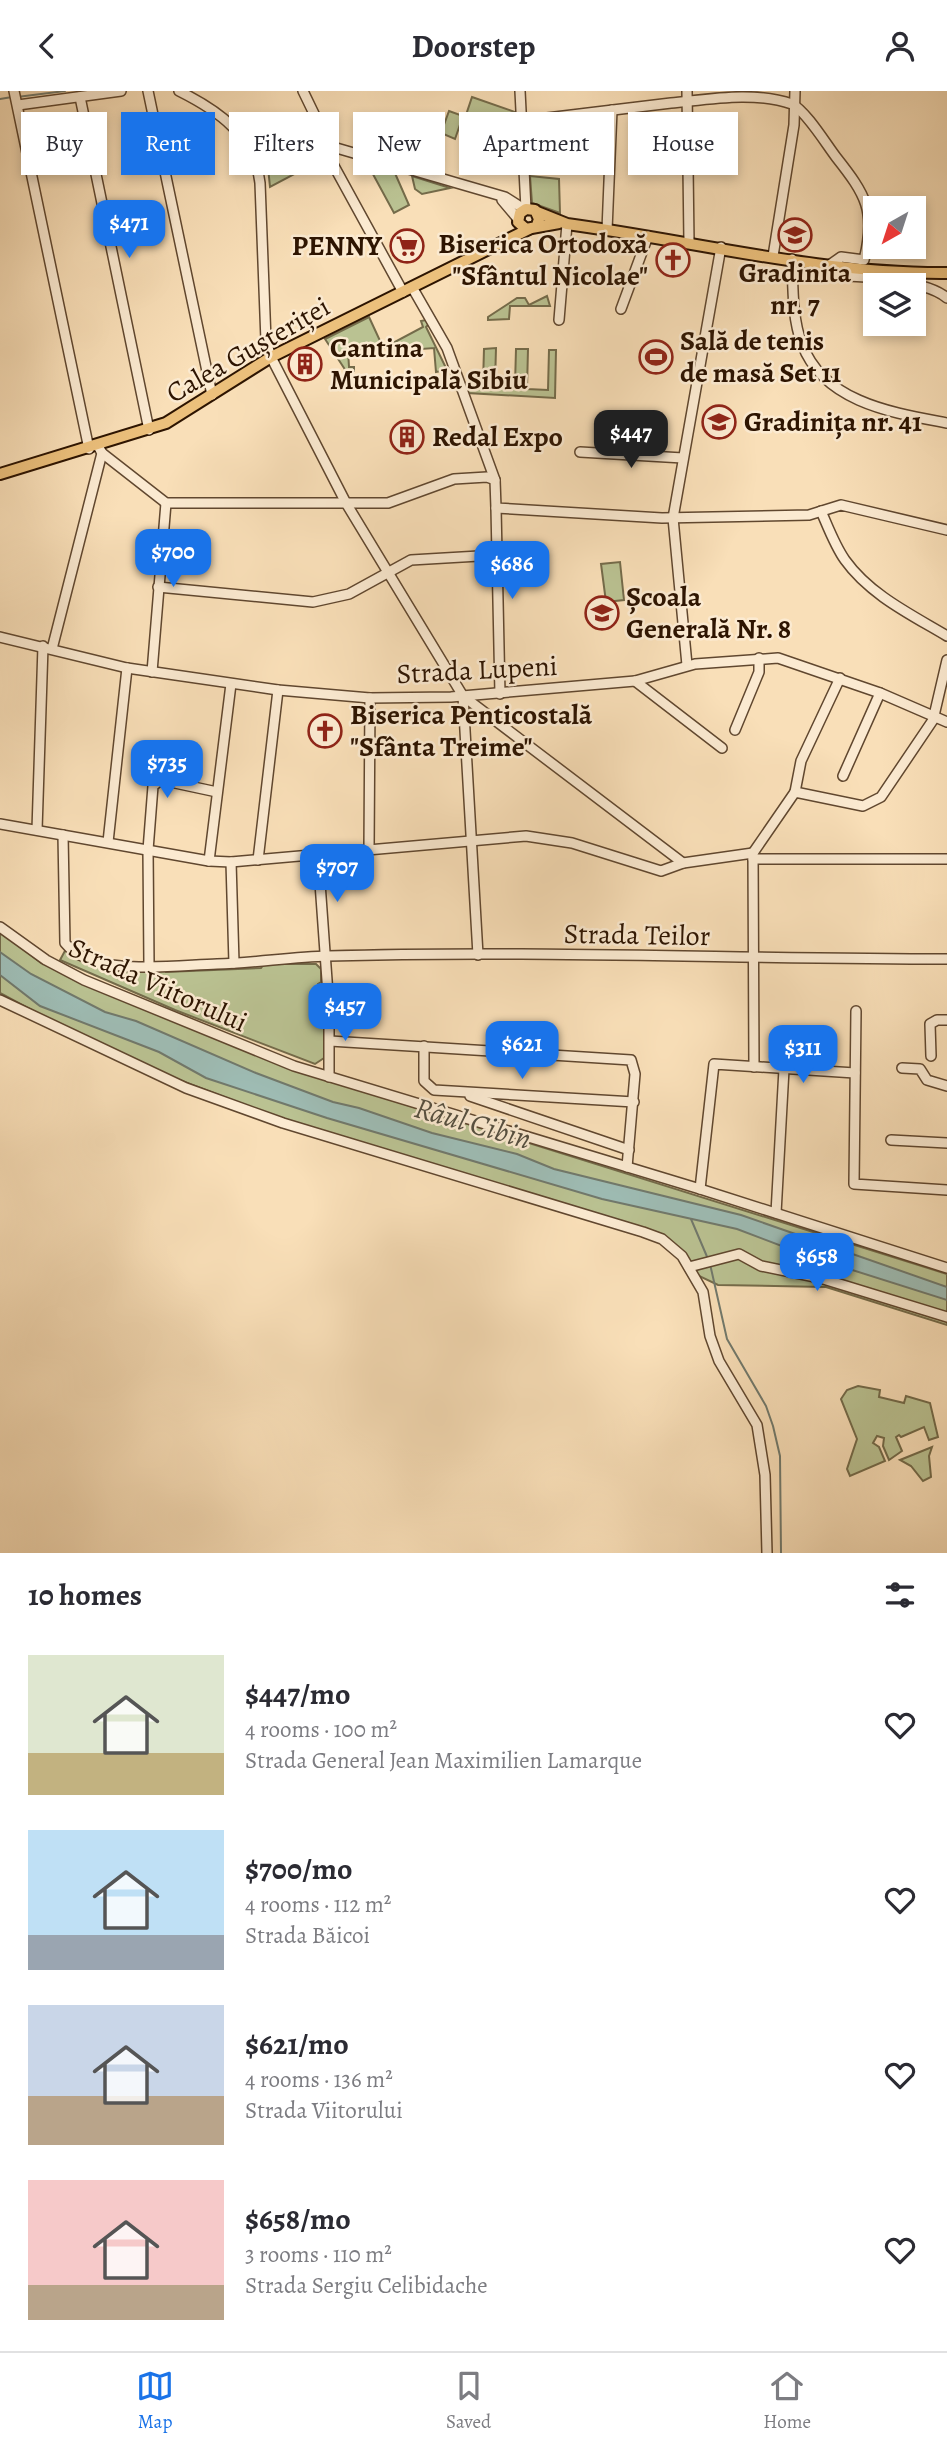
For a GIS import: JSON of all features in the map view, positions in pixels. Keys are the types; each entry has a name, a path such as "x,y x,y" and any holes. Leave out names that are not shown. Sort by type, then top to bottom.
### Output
{"main road":[{"name":"Calea Gușteriței","path":"0,474 96,449 149,430 212,395 271,357 508,239 527,218"},
{"path":"527,218 792,259 846,266 947,273"}],"street":[{"path":"37,830 48,648 96,449 16,98 80,97 121,91"},
{"path":"148,91 212,395"},
{"path":"179,91 221,113 229,125"},
{"path":"303,91 313,112"},
{"path":"520,91 521,112"},
{"path":"687,91 689,242"},
{"path":"773,256 796,105 795,91"},
{"path":"596,112 688,102 720,95 771,95 796,105 851,176 869,209 869,238 864,260 841,257 831,264"},
{"path":"80,97 149,430"},
{"path":"607,230 612,110"},
{"path":"339,151 498,196 527,218"},
{"path":"339,173 407,289 447,348 495,480 500,694"},
{"path":"258,175 266,341 271,357 346,503 463,696 683,863"},
{"path":"525,175 527,218"},
{"path":"559,320 565,224"},
{"path":"621,309 648,236"},
{"path":"687,666 673,518 720,247"},
{"path":"792,259 802,343 823,375 845,393 880,410 947,423"},
{"path":"793,274 834,275 918,285 947,298"},
{"path":"96,449 166,503 395,502 463,477 487,477 495,480"},
{"path":"580,451 683,458"},
{"path":"152,672 166,503"},
{"path":"496,508 673,518 809,515 841,505 947,530"},
{"path":"821,511 843,557 856,572 893,604 947,636"},
{"path":"158,587 313,602 349,594 387,572 418,559 496,555"},
{"name":"Strada Lupeni","path":"0,637 127,668 278,690 370,698 500,694 635,681 687,666 759,658 787,660 880,693 947,722"},
{"path":"735,730 759,672 759,658"},
{"path":"795,792 863,806 875,802 936,715 947,660"},
{"path":"108,842 127,668"},
{"path":"754,1067 753,856 795,792 801,761 840,678"},
{"path":"635,681 722,748"},
{"path":"209,861 231,684"},
{"path":"258,860 278,690"},
{"path":"843,776 880,693"},
{"path":"463,696 469,841 478,955"},
{"path":"369,850 370,698"},
{"path":"149,965 148,850 156,782 161,780 217,792"},
{"path":"0,824 209,861 231,862 541,836 592,848 653,870 666,870 683,863 753,856 947,859"},
{"name":"Strada Teilor","path":"63,835 65,943 76,954 108,966 234,963 326,956 947,959"},
{"path":"318,855 326,956 329,1077"},
{"path":"231,862 234,963"},
{"name":"Strada Viitorului","path":"0,927 38,955 84,979 251,1050 329,1077 701,1189 947,1268"},
{"path":"0,1000 64,1033 198,1093 340,1142 662,1238 674,1247 703,1292 710,1336 719,1361 758,1429 765,1475 767,1553"},
{"path":"856,1011 854,1184 947,1189"},
{"path":"931,1056 930,1024 937,1020 947,1020"},
{"path":"330,1041 628,1059 636,1069 627,1167"},
{"path":"425,1046 425,1084 434,1090 634,1102"},
{"path":"701,1189 712,1068 721,1063 855,1073"},
{"path":"902,1067 919,1069 927,1080 947,1086"},
{"path":"776,1213 784,1069"},
{"path":"459,1092 629,1150"},
{"path":"891,1140 947,1143"},
{"path":"689,1267 739,1254 761,1266 820,1278 947,1317"}],"green space":[{"path":"472,97 515,112 467,112"},
{"path":"449,111 459,115 455,139 445,135 445,122"},
{"path":"269,175 292,175 270,187"},
{"path":"373,175 396,175 409,205 394,213"},
{"path":"412,176 450,188 422,194 415,189"},
{"path":"530,176 559,179 560,213 532,203"},
{"path":"547,296 550,306 510,306 509,319 488,320 488,317 517,298 525,298 529,305"},
{"path":"369,317 381,343 393,343 423,327 421,321 426,320 430,323 426,327 446,368 451,366 450,369 436,372 434,348 395,351 394,347 348,350 349,367 354,367 354,371 346,371 325,339"},
{"path":"496,348 495,384 515,385 516,349 528,349 527,389 548,390 549,350 556,350 555,398 467,393 463,384 483,384 484,349"},
{"path":"620,562 624,600 606,602 601,564"},
{"path":"0,931 41,963 302,1072 947,1274 947,1325 826,1287 718,1285 697,1275 666,1242 287,1121 119,1057 0,993"},
{"path":"66,949 76,956 165,968 166,972 261,968 264,964 316,964 321,969 321,982 318,984 321,1022 324,1023 324,1058 315,1064 175,1010 60,960"},
{"path":"858,1386 880,1390 879,1397 904,1403 906,1396 930,1403 938,1437 929,1440 924,1427 901,1437 899,1435 896,1437 902,1451 889,1460 883,1446 884,1438 877,1436 873,1443 879,1447 885,1461 850,1476 847,1469 857,1439 841,1399 847,1390"},
{"path":"932,1447 929,1456 931,1477 923,1481 911,1466 900,1460"}],"water":[{"path":"0,952 31,974 105,1012 136,1021 256,1073 333,1102 432,1133 517,1154 554,1169 741,1215 947,1287 947,1300 808,1256 737,1229 602,1199 327,1118 206,1078 159,1052 40,1006 0,975"}],"waterway":[{"path":"17,97 65,91"},
{"path":"0,99 12,97"},
{"path":"691,1219 708,1259"},
{"path":"710,1264 727,1339 766,1406 773,1426 780,1456 781,1553"}],"place":[{"name":"Gradinita nr. 7","path":"795,235"},
{"name":"PENNY","path":"407,246"},
{"name":"Biserica Ortodoxă \"Sfântul Nicolae\"","path":"673,260"},
{"name":"Sală de tenis de masă Set 11","path":"656,357"},
{"name":"Cantina Municipală Sibiu","path":"305,364"},
{"name":"Gradinița nr. 41","path":"719,422"},
{"name":"Redal Expo","path":"407,437"},
{"name":"Școala Generală Nr. 8","path":"602,613"},
{"name":"Biserica Penticostală \"Sfânta Treime\"","path":"325,731"}],"water label":[{"name":"Râul Cibin","path":"473,1123"}]}
